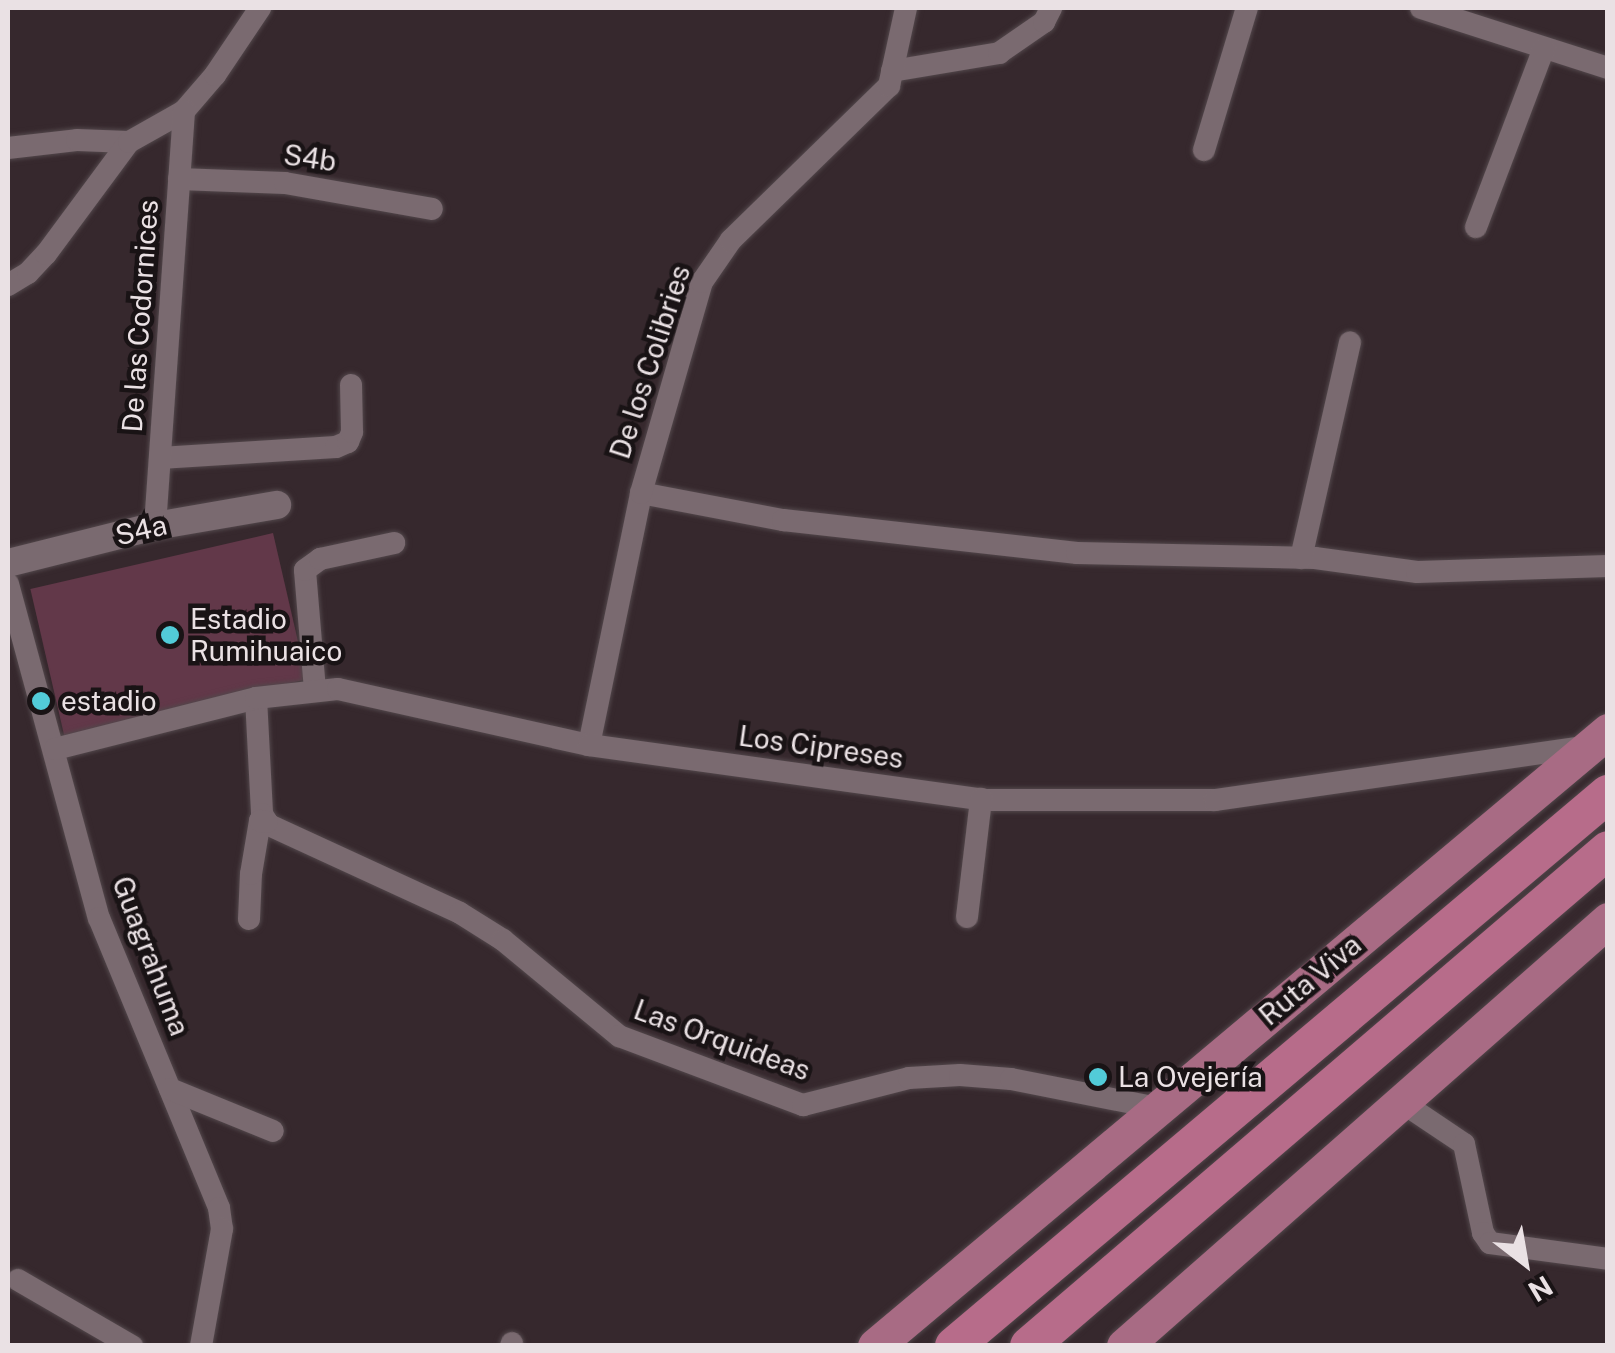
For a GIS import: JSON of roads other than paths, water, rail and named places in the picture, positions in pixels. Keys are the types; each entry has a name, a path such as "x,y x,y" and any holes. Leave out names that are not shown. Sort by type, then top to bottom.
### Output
{"highway":[{"name":"Ruta Viva","path":"954,1346 1608,794"},
{"path":"1028,1346 1608,850"}],"main road":[{"name":"Ruta Viva","path":"875,1346 1598,739"},
{"path":"1124,1346 1608,920"}],"street":[{"path":"8,284 28,273 46,254 129,142 184,111 215,75 260,8"},
{"name":"De los Colibries","path":"589,744 641,494 702,282 731,240 889,86 906,8"},
{"path":"892,71 999,53 1034,30 1051,8"},
{"path":"1204,150 1247,8"},
{"path":"1421,8 1608,68"},
{"path":"1476,227 1544,48"},
{"name":"De las Codornices","path":"154,526 184,111"},
{"path":"8,148 78,140 129,142"},
{"name":"S4b","path":"179,179 285,183 432,208"},
{"path":"1301,558 1350,343"},
{"path":"160,458 336,447 348,442 352,432 351,385"},
{"path":"641,494 783,520 1077,553 1301,558 1417,572 1608,566"},
{"name":"S4a","path":"8,563 154,526 276,506"},
{"path":"315,690 305,570 320,559 394,544"},
{"name":"Guagrahuma","path":"8,584 18,651 54,749 100,918 219,1208 222,1229 201,1346"},
{"name":"Los Cipreses","path":"54,749 256,698 338,690 589,744 981,800 1215,800 1598,739"},
{"path":"256,698 262,814 268,822"},
{"path":"967,917 981,800"},
{"path":"250,919 250,874 260,821 268,822"},
{"name":"Las Orquideas","path":"268,822 282,834 460,913 503,940 619,1036 803,1105 828,1102 909,1078 960,1075 1011,1079 1158,1108"},
{"path":"170,1089 273,1132"},
{"path":"1400,1101 1464,1144 1484,1233 1490,1243 1608,1259"},
{"path":"18,1280 132,1346"}],"place":[{"name":"Estadio Rumihuaico","path":"170,635"},
{"name":"estadio","path":"41,701"},
{"name":"La Ovejería","path":"1098,1077"}]}
